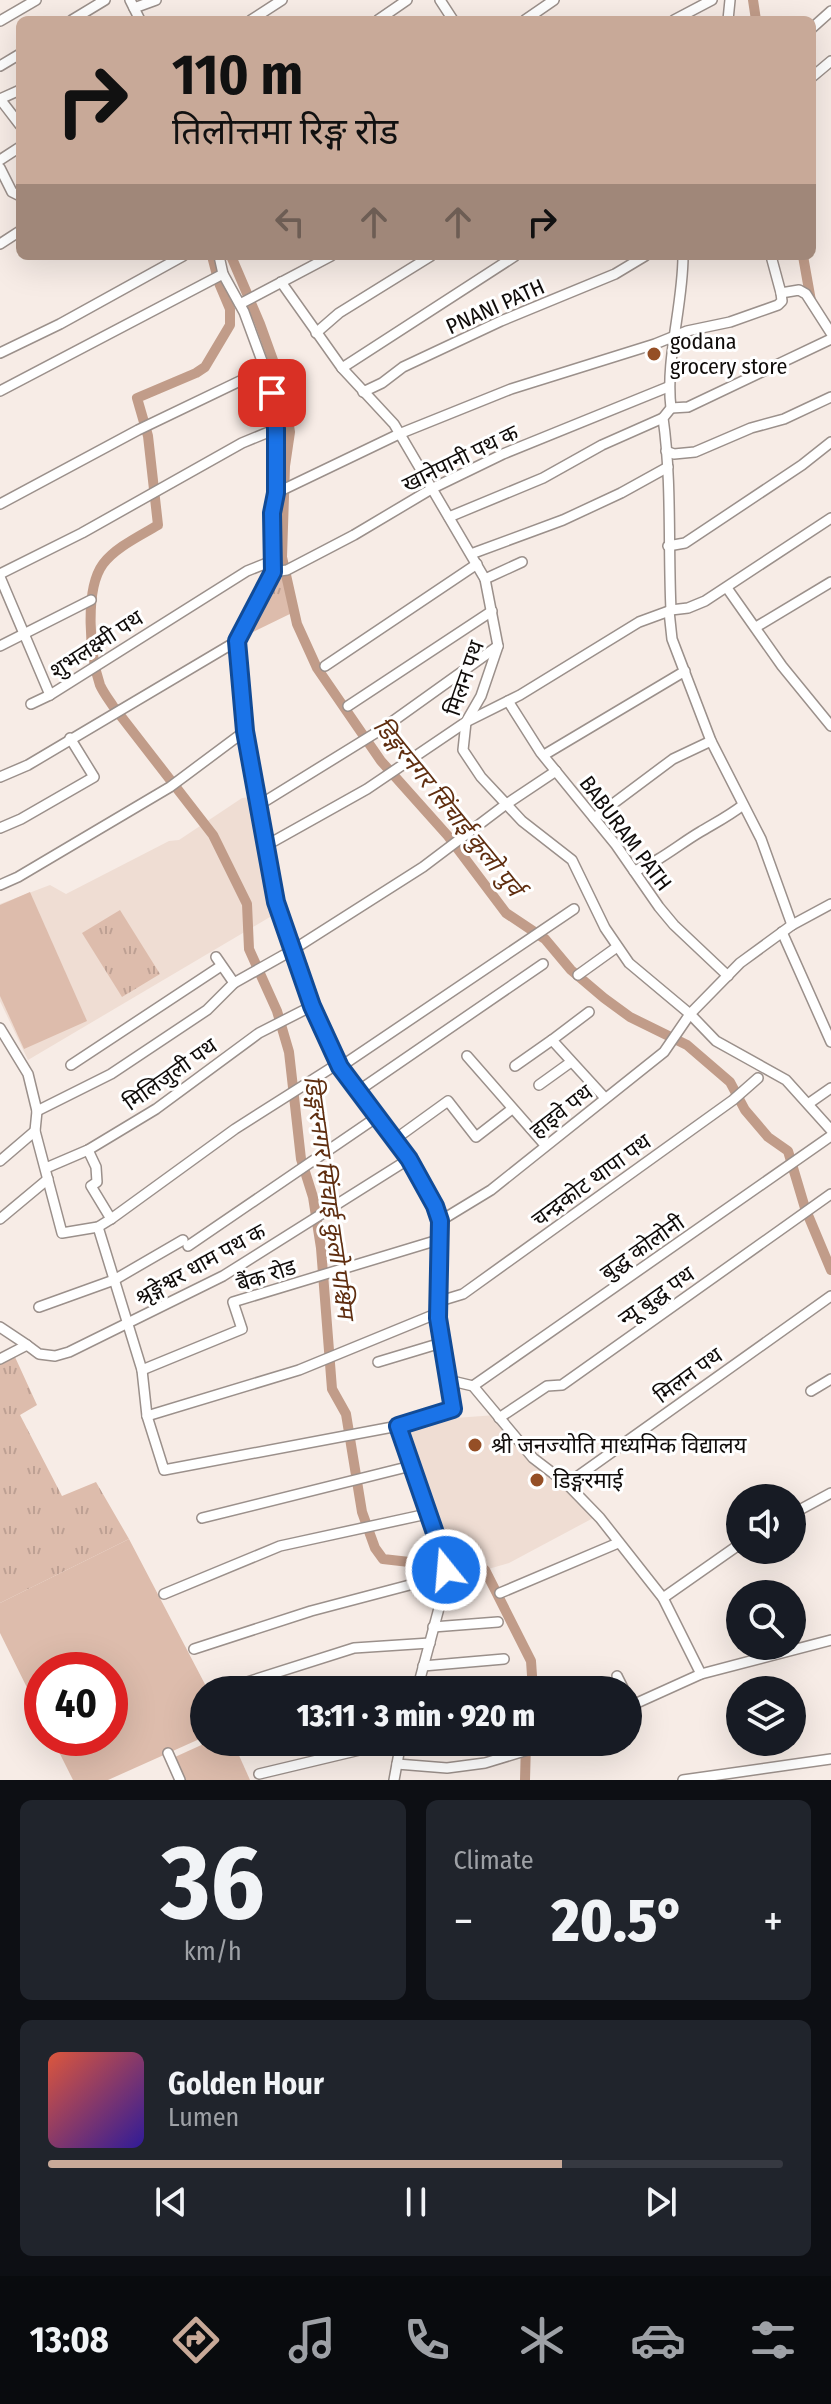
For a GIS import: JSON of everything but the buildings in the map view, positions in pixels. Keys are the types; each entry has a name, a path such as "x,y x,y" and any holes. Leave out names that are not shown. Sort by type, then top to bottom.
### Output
{"street":[{"path":"0,21 36,0"},
{"path":"79,16 105,0"},
{"path":"132,4 156,0"},
{"path":"257,16 282,0"},
{"path":"384,16 407,0"},
{"path":"531,16 554,0"},
{"path":"682,16 712,0"},
{"path":"816,24 831,11"},
{"path":"0,99 16,120"},
{"path":"0,168 8,186 16,194"},
{"path":"0,353 60,324 176,260"},
{"path":"98,1227 142,1370 147,1416 164,1470 398,1426 453,1409 438,1313 440,1221 435,1206 409,1159 340,1065 312,1006 276,902 245,731 237,641 273,566 276,429 272,393 265,369 240,304 223,274 220,260"},
{"path":"240,304 323,260"},
{"path":"316,333 339,313 425,260"},
{"path":"342,368 509,260"},
{"name":"PNANI PATH","path":"363,392 382,383 403,367 515,315 615,274 638,260"},
{"path":"449,517 543,478 602,445 663,418 671,408 668,387 683,260"},
{"path":"276,493 399,434 511,389 778,305 782,301 781,293 772,260"},
{"path":"0,391 223,274"},
{"name":"मिलन पथ","path":"281,282 342,368 379,405 399,434 485,579 498,646 481,696 466,722 463,750 505,805 572,860 617,947 629,963 690,1014 716,1041 786,1080 831,1133"},
{"path":"671,408 688,407 831,336 806,294 799,290 781,293"},
{"path":"0,504 138,430 265,369"},
{"name":"खानेपानी पथ क","path":"273,566 287,570 433,488 503,454 668,387"},
{"path":"666,451 674,454 695,452 751,428 784,419 831,397"},
{"path":"663,418 668,467 672,639 711,741 761,839 792,925"},
{"path":"0,576 242,443 276,429"},
{"path":"668,546 685,543 802,465 831,442"},
{"path":"471,554 563,520 668,467"},
{"path":"267,845 375,784 466,722 508,701 639,622 705,601 831,518"},
{"path":"485,579 522,562"},
{"path":"325,666 477,564"},
{"name":"शुभलक्ष्मी पथ","path":"0,576 50,695 247,571 273,566"},
{"path":"756,627 827,585 831,597"},
{"path":"727,588 782,666 831,726"},
{"path":"0,646 91,600"},
{"path":"348,706 492,611"},
{"path":"0,777 28,765 237,641"},
{"path":"259,805 366,739 498,646"},
{"path":"544,755 685,671"},
{"path":"31,704 50,695"},
{"name":"BABURAM PATH","path":"508,701 523,727 674,925 728,976"},
{"path":"0,885 173,784 245,731"},
{"path":"0,828 94,777 70,738"},
{"path":"594,818 673,759 711,741"},
{"path":"37,1111 111,1074 207,1010 237,981 291,951 423,867 556,771"},
{"path":"634,871 650,865 726,819 743,805"},
{"name":"हाइवे पथ","path":"440,1221 491,1190 664,1052 690,1014 740,963 792,925 831,904"},
{"path":"0,1028 28,1074 37,1111 35,1131 62,1233 98,1227 235,1129 340,1065 574,909"},
{"path":"782,932 831,1042"},
{"path":"578,975 617,947"},
{"path":"71,1065 218,962 237,981"},
{"path":"358,1091 543,964"},
{"name":"मिलिजुली पथ","path":"46,1168 88,1150 156,1109 259,1033 312,1006"},
{"path":"515,1066 589,1012"},
{"path":"552,1040 605,1098"},
{"path":"467,1056 545,1145"},
{"path":"539,1085 571,1062"},
{"name":"चन्द्रकोट थापा पथ","path":"440,1301 463,1294 738,1096 758,1078"},
{"path":"808,1104 831,1088"},
{"path":"394,1140 448,1101 476,1137 512,1109"},
{"path":"39,1307 114,1280 186,1243 377,1117"},
{"path":"0,1161 35,1131"},
{"name":"बुद्ध कोलोनी","path":"473,1386 809,1152 831,1133"},
{"path":"88,1150 96,1167 97,1182 91,1186 111,1219"},
{"name":"श्रृङ्गेश्वर धाम पथ क","path":"27,1345 39,1354 55,1356 127,1325 223,1276 409,1159"},
{"path":"0,1219 48,1179"},
{"name":"न्यू बुद्ध पथ","path":"499,1418 547,1386 562,1385 831,1194"},
{"name":"बैंक रोड","path":"142,1370 242,1329 233,1302 438,1240"},
{"name":"मिलन पथ","path":"567,1484 828,1298"},
{"path":"147,1416 299,1370 438,1313"},
{"path":"0,1327 27,1345 0,1359"},
{"path":"378,1362 441,1343"},
{"path":"811,1391 831,1379"},
{"path":"448,1380 473,1386 533,1458 567,1484 600,1518 663,1598 701,1674"},
{"path":"398,1426 445,1566 444,1585 420,1676"},
{"path":"202,1518 411,1466"},
{"path":"806,1506 831,1493"},
{"path":"164,1594 280,1546 427,1514"},
{"path":"500,1593 618,1543"},
{"path":"663,1598 726,1554"},
{"path":"194,1649 311,1611 421,1582 444,1585"},
{"path":"433,1627 498,1622"},
{"path":"806,1645 831,1640"},
{"path":"266,1676 354,1648 430,1643"},
{"path":"423,1666 504,1659"},
{"path":"642,1699 743,1660"},
{"path":"168,1753 180,1780"},
{"path":"259,1774 334,1756"},
{"path":"394,1780 398,1756"},
{"path":"397,1764 447,1768 509,1756"},
{"path":"683,1780 831,1759"}],"shaded area":[{"path":"251,797 275,914 28,1060 0,1001 0,904 50,885 66,894 169,841 179,840 242,798"},
{"path":"496,1415 597,1516 509,1563 485,1570 455,1571 411,1466 404,1443 406,1430 455,1418"}],"green space":[{"path":"273,578 286,578 294,612 251,633"},
{"path":"30,892 87,1021 24,1049 0,996 0,905"},
{"path":"120,910 160,974 122,997 82,933"},
{"path":"15,1357 37,1405 20,1415 62,1496 96,1482 129,1539 0,1603 0,1364"},
{"path":"129,1539 201,1676 190,1676 190,1743 108,1780 73,1780 61,1756 128,1756 128,1652 24,1652 24,1682 0,1633 0,1603"},
{"path":"190,1750 190,1756 239,1756 250,1780 186,1780 175,1757"}],"waterway":[{"path":"753,0 755,16"},
{"name":"डिङ्गरनगर सिंचाई कुलो पश्चिम","path":"213,260 230,309 230,325 205,367 137,398 148,436 158,525 115,552 97,575 91,606 96,673 101,688 113,706 213,835 247,904 249,949 277,1011 289,1052 301,1159 313,1197 321,1248 332,1389 346,1414 362,1512 375,1548 383,1559 418,1563 432,1561 455,1571 485,1570 531,1661 532,1676"},
{"name":"डिङ्गरनगर सिंचाई कुलो पुर्व","path":"233,260 283,388 290,432 285,466 282,557 297,624 317,668 381,761 448,836 506,913 545,939 571,970 604,998 630,1017 687,1045 730,1082 745,1110 768,1137 788,1151 805,1208 831,1270"},
{"path":"804,260 811,301"},
{"name":"डिङ्गरनगर सिंचाई कुलो पश्चिम","path":"525,1780 526,1756"}],"place":[{"name":"godana grocery store","path":"654,354"},
{"name":"श्री जनज्योति माध्यमिक विद्यालय","path":"475,1445"},
{"name":"डिङ्गरमाई","path":"537,1480"}],"route":[{"path":"272,393 276,429 273,572 237,641 245,731 276,902 312,1006 340,1067 409,1159 440,1221 438,1318 453,1409 398,1426 446,1570"}]}
